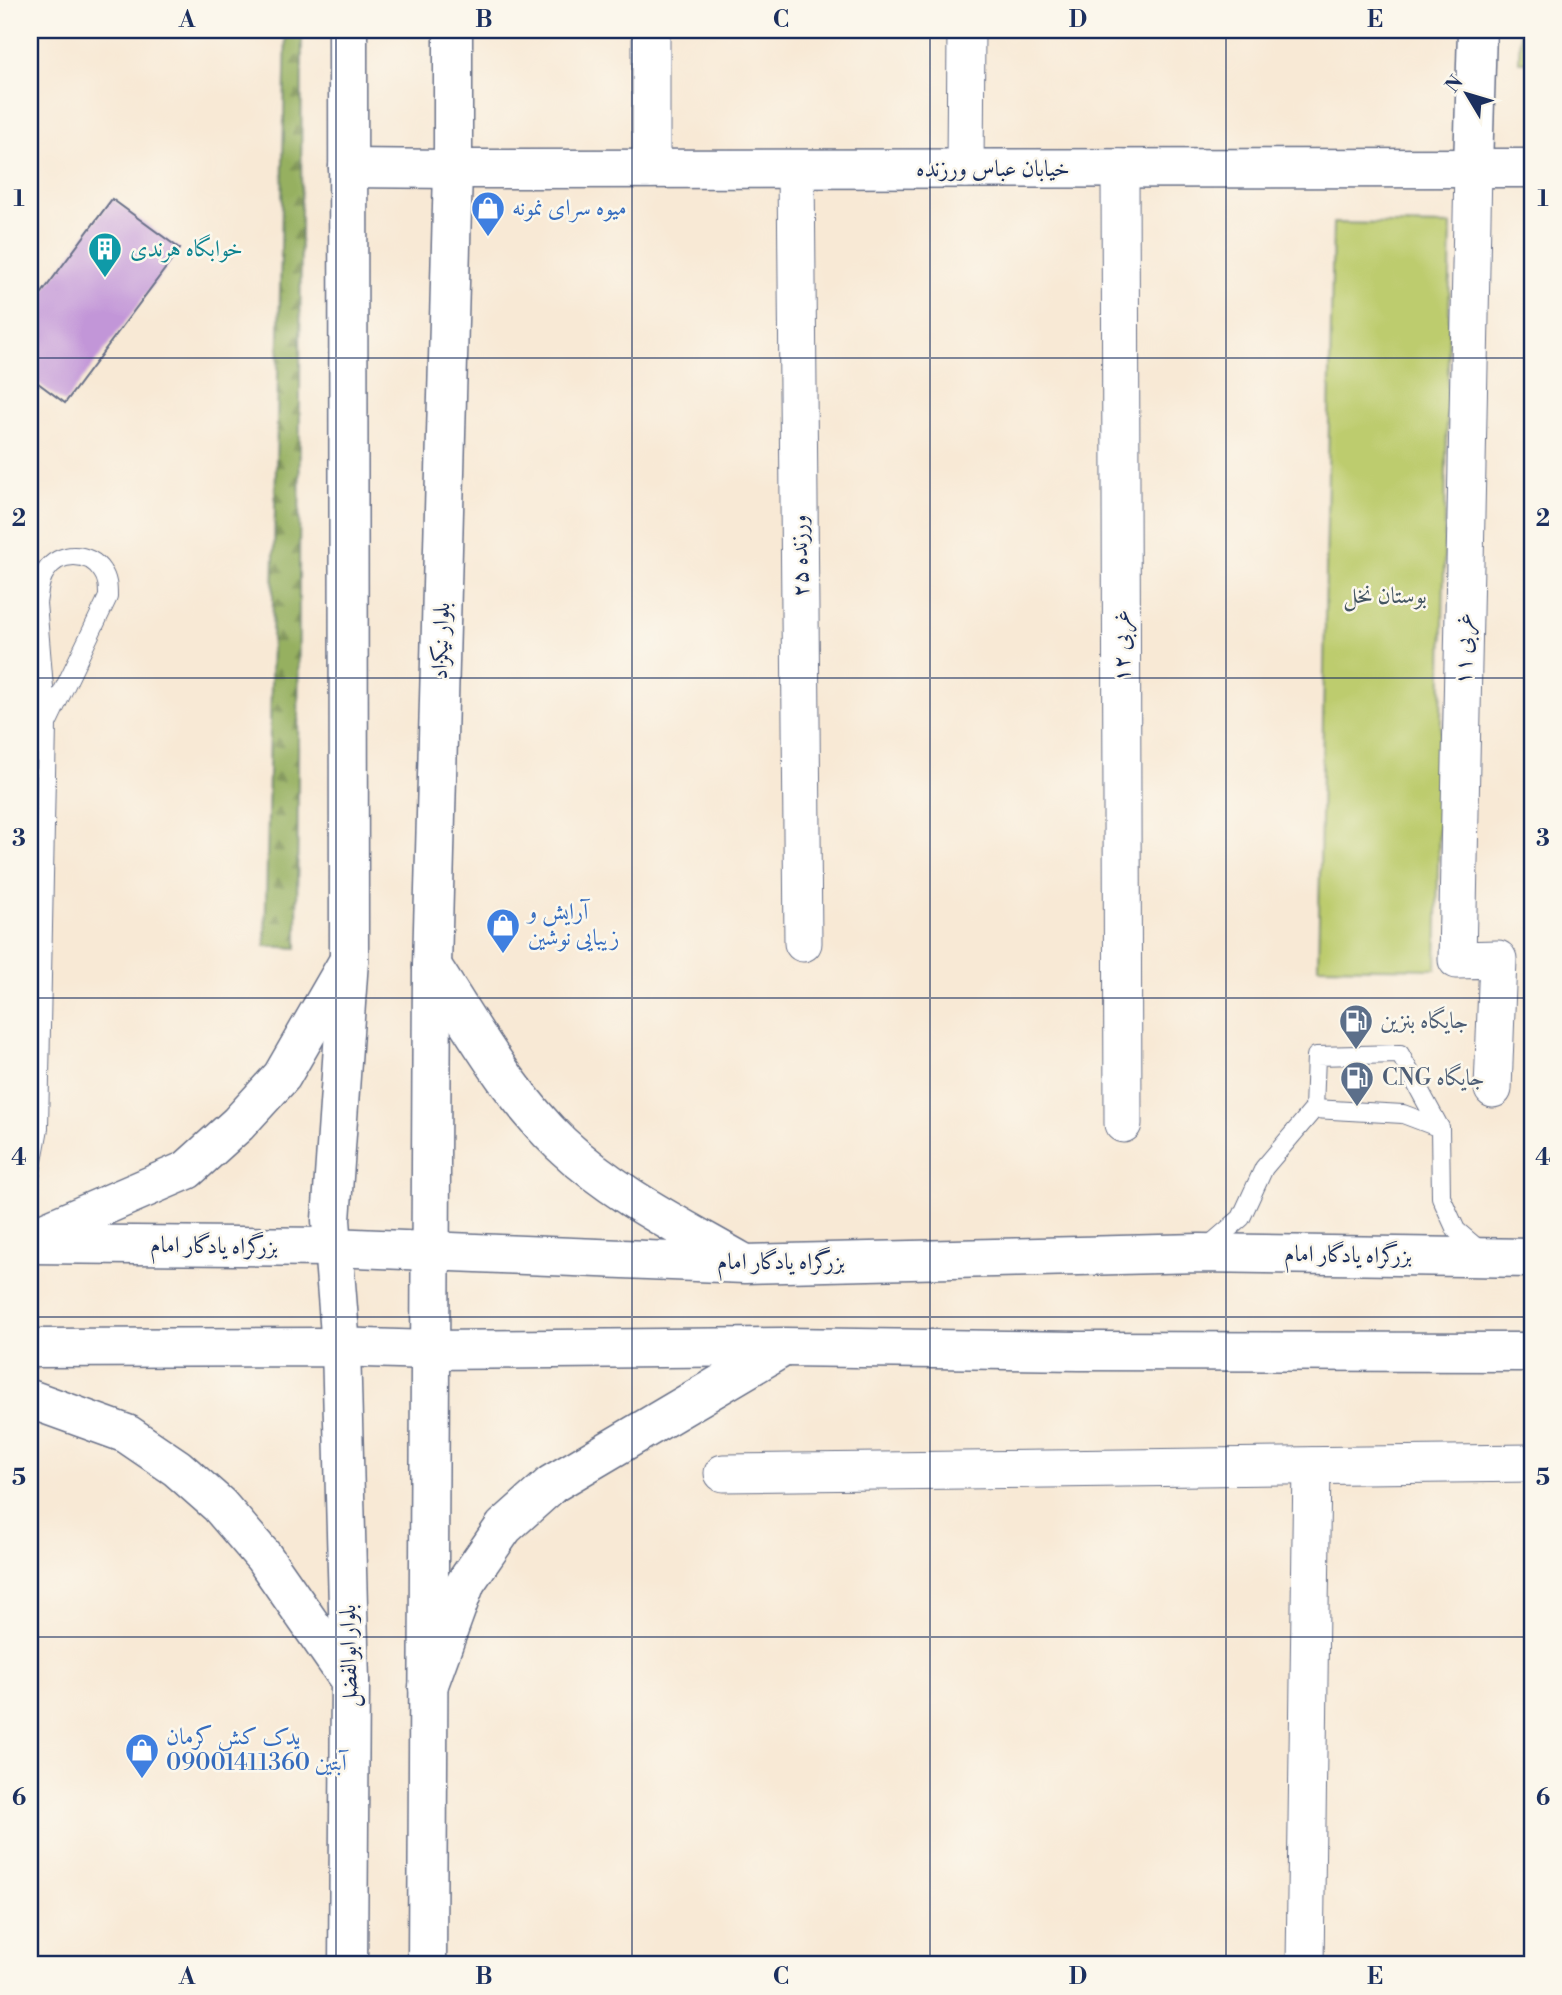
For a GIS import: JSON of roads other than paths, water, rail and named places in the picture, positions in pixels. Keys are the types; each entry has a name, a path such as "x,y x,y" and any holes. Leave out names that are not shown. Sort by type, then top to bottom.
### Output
{"main road":[{"path":"332,1247 331,1220 349,960 348,30"},
{"name":"بلوار نیکزاد","path":"430,1350 432,966 453,169 453,30"},
{"path":"1473,168 1477,30"},
{"name":"خیابان عباس ورزنده","path":"348,168 1532,168"},
{"path":"30,1238 187,1170 238,1124 282,1076 349,960"},
{"path":"432,966 507,1082 561,1144 629,1197 745,1264"},
{"name":"بزرگراه یادگار امام","path":"30,1244 332,1247 745,1264 1200,1253 1532,1258"},
{"name":"بلوار ابوالفضل","path":"332,1247 341,1348 350,1681 348,1965"},
{"path":"30,1348 430,1350 784,1347 1532,1352"},
{"path":"428,1686 466,1583 504,1527 552,1484 784,1347"},
{"path":"427,1965 430,1350"},
{"path":"30,1399 127,1434 177,1468 219,1505 263,1556 350,1681"}],"street":[{"path":"651,169 652,30"},
{"path":"965,169 966,30"},
{"name":"غربی ۱۲","path":"1120,168 1123,1124"},
{"name":"غربی ۱۱","path":"1473,168 1457,960 1498,960 1493,1089"},
{"name":"ورزنده ۲۵","path":"796,169 803,943"},
{"path":"723,1473 1532,1463"},
{"path":"1305,1965 1312,1466"}],"lane":[{"path":"30,1177 40,1128 47,724 37,603 40,583 55,561 68,556 82,556 103,571 108,584 108,597 47,724"},
{"path":"1200,1253 1241,1219 1264,1168 1314,1110 1316,1056 1400,1054 1440,1128 1441,1197 1456,1230 1489,1257"},
{"path":"1314,1110 1403,1114 1440,1128"}],"place":[{"name":"میوه سرای نمونه","path":"488,238"},
{"name":"خوابگاه هرندی","path":"105,279"},
{"name":"آرایش و زیبایی نوشین","path":"503,955"},
{"name":"جایگاه بنزین","path":"1356,1051"},
{"name":"CNG جایگاه","path":"1357,1108"},
{"name":"یدک کش کرمان آبتین 09001411360","path":"142,1780"}],"park label":[{"name":"بوستان نخل","path":"1385,596"}]}
